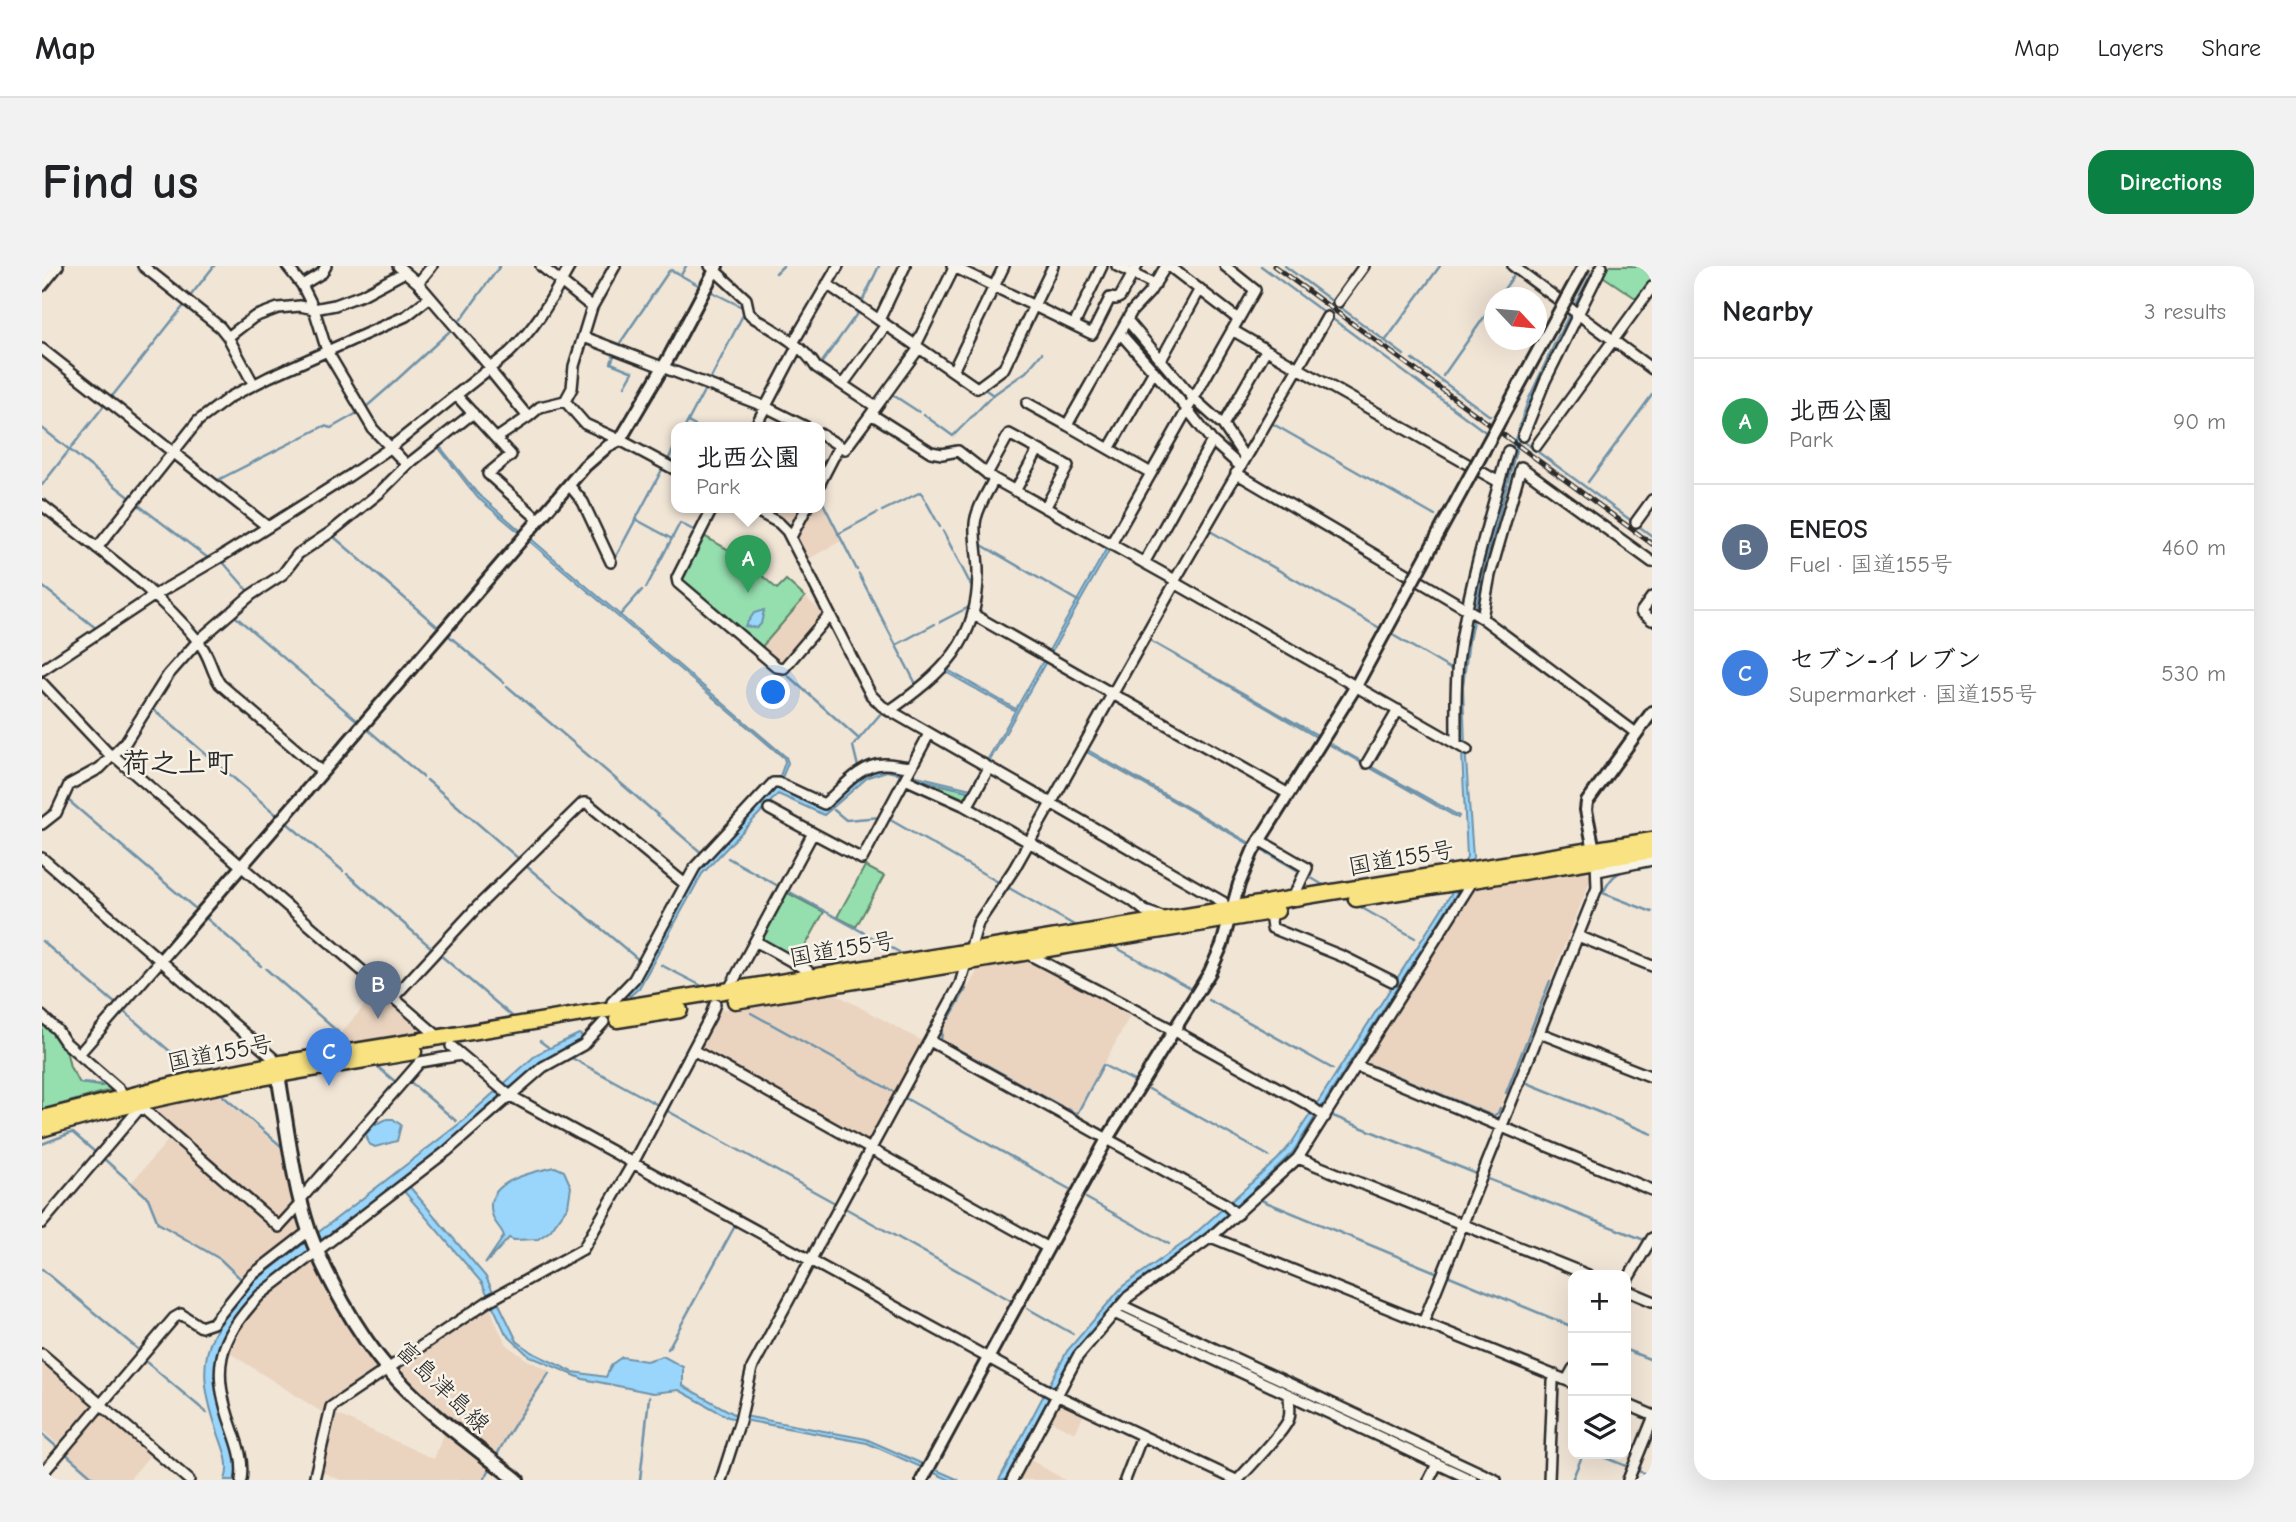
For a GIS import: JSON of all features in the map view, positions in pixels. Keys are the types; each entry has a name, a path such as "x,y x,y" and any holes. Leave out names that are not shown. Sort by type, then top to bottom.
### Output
{"highway":[{"name":"国道155号","path":"42,1118 121,1097 277,1070 451,1046 813,977 1027,953 1292,900 1596,860 1652,840"},
{"name":"国道155号","path":"608,1016 715,1004 1169,919 1229,912 1270,913 1652,851"},
{"name":"国道155号","path":"42,1129 100,1112 139,1106 277,1070"}],"main road":[{"name":"富島津島線","path":"277,1070 309,1231 348,1310 388,1369 440,1419 517,1480"}],"street":[{"path":"42,286 58,266"},
{"path":"143,266 220,327 254,385"},
{"path":"287,266 302,285 314,309 327,351 373,429 407,465"},
{"path":"302,285 322,273 326,266"},
{"path":"418,283 432,266"},
{"path":"541,266 592,307"},
{"path":"42,670 155,595 268,527 390,448 509,353 537,323 570,266"},
{"path":"497,438 540,407 565,401 572,388 574,366 592,307 615,266"},
{"path":"758,422 838,266"},
{"path":"843,384 882,323 905,266"},
{"path":"825,438 845,449 917,346 954,266 1092,334 1110,298 1120,297 1135,270"},
{"path":"953,371 1004,266"},
{"path":"827,284 978,388 1004,368 1054,266"},
{"path":"1074,325 1102,266"},
{"path":"1117,266 1135,270 1155,285"},
{"path":"1067,425 1127,320 1168,266 1238,318"},
{"path":"1111,544 1255,290 1225,266"},
{"path":"1338,302 1364,266"},
{"path":"926,1472 1107,1139 1210,972 1222,945 1229,912 1239,884 1259,840 1356,686 1584,266"},
{"path":"1523,436 1575,312 1602,266"},
{"path":"79,1054 585,466 608,446 620,440 664,366 714,267 746,299 749,313 753,317 795,345 816,367 843,384 873,411 931,452 942,454 958,451 1015,491 1144,562 1462,747 1458,664 1468,609 1507,451"},
{"path":"1516,267 1652,369"},
{"path":"228,337 254,317 278,307 300,306 314,309 362,295 402,269 418,283 490,367 528,417"},
{"path":"1537,446 1652,287"},
{"path":"1161,360 1200,289"},
{"path":"97,548 198,421 230,397 406,316 429,298"},
{"path":"721,1480 741,1417 752,1368 960,984 978,923 1029,843 1240,466 1327,317"},
{"path":"1127,320 1193,398 1223,425 1240,466"},
{"path":"1232,330 1499,482"},
{"path":"1120,333 1212,440 1240,466 1482,618 1636,733"},
{"path":"584,337 664,366 796,422"},
{"path":"42,349 268,527"},
{"path":"1223,425 1266,350"},
{"path":"1109,449 1154,371"},
{"path":"456,395 511,455 488,474 539,520"},
{"path":"565,401 585,424 671,467"},
{"path":"1027,403 1151,473"},
{"path":"42,824 53,818 69,785 100,768 114,756 168,675 198,641 251,595 283,574 303,550 331,532 379,493 407,465 473,413"},
{"path":"889,710 919,690 948,662 974,615 978,573 975,522 990,476 1009,434 1068,466 1045,508"},
{"path":"1144,562 1212,440"},
{"path":"825,473 839,446"},
{"path":"1015,491 1038,450"},
{"path":"1482,618 1490,575 1521,467 1652,562"},
{"path":"569,485 583,502 611,562"},
{"path":"1636,522 1652,500"},
{"path":"42,505 155,595 209,656 220,684 323,772"},
{"path":"710,513 677,578 678,583 777,667 784,668 829,615"},
{"path":"760,513 779,523 791,537 872,695 889,710 1223,902 1229,912"},
{"path":"791,537 804,513"},
{"path":"1652,597 1641,612 1652,620"},
{"path":"974,615 1287,793"},
{"path":"42,683 108,753 509,1095 1052,1393 1235,1479 1281,1433 1289,1419 1289,1395"},
{"path":"1367,763 1398,710"},
{"path":"1423,1323 1597,888 1596,860 1586,810 1587,802 1652,712"},
{"path":"769,809 862,859 929,734"},
{"path":"241,1480 240,1451 223,1403 219,1373 226,1342 240,1319 260,1295 466,1135 543,1067 583,1045 608,1016 612,1002 634,979 695,867 773,783 824,804 864,768 887,763 905,768 908,774 931,789 1131,900 1145,911 1169,919"},
{"path":"967,807 987,767"},
{"path":"394,997 478,906 583,803 587,803 685,884"},
{"path":"728,992 813,834"},
{"path":"1259,840 1307,868 1292,900"},
{"path":"42,858 273,1058 277,1070"},
{"path":"1596,860 1652,860"},
{"path":"1012,1480 1052,1393 1078,1356 1128,1297 1211,1237 1232,1209 1298,1158 1473,880"},
{"path":"1270,913 1272,928 1344,957 1392,981"},
{"path":"1578,936 1652,966"},
{"path":"755,941 813,977"},
{"path":"1027,953 1175,1031 1324,1117"},
{"path":"314,1480 331,1407 493,1298 583,1249 633,1163 715,1004"},
{"path":"42,1016 65,1042 120,1090 121,1097"},
{"path":"1540,1033 1652,1077"},
{"path":"930,1041 1232,1209"},
{"path":"42,1223 139,1106 279,1227 420,1062 451,1046"},
{"path":"693,1050 1048,1248"},
{"path":"1357,1066 1652,1190"},
{"path":"1298,1158 1576,1270"},
{"path":"42,1474 177,1316 186,1315 201,1328 213,1324 251,1276 309,1231"},
{"path":"1211,1237 1568,1380"},
{"path":"1631,1274 1652,1238"},
{"path":"1631,1292 1652,1301"},
{"path":"1118,1309 1289,1395 1472,1480"},
{"path":"1118,1309 1496,1480"},
{"path":"42,1354 189,1480"},
{"path":"1549,1480 1555,1375"},
{"path":"1631,1406 1652,1415"},
{"path":"1628,1480 1652,1421"},
{"path":"1125,1480 1142,1436"},
{"path":"1429,1480 1437,1464"}],"shaded area":[{"path":"825,505 843,540 805,561 794,535 805,513 825,513"},
{"path":"764,513 802,513 792,533"},
{"path":"805,597 823,613 822,617 783,664 777,664 760,649"},
{"path":"1582,869 1592,876 1498,1113 1493,1116 1370,1065 1367,1060 1474,887"},
{"path":"1035,959 1132,1012 1077,1114 941,1040 940,1036 979,968"},
{"path":"380,988 432,1032 327,1049"},
{"path":"832,992 922,1041 923,1046 866,1144 701,1052 699,1048 720,1010"},
{"path":"218,1094 285,1152 295,1203 279,1222 148,1108"},
{"path":"170,1138 279,1231 298,1211 303,1230 243,1278 221,1258 158,1222 148,1197 131,1183"},
{"path":"310,1260 315,1261 350,1327 378,1366 378,1369 327,1405 323,1413 225,1350 262,1296"},
{"path":"490,1307 508,1346 550,1371 527,1409 506,1436 497,1455 440,1411 403,1374 403,1368"},
{"path":"42,1358 95,1403 95,1408 60,1446 42,1430"},
{"path":"1062,1401 1085,1412 1075,1433 1049,1420 1058,1402"},
{"path":"100,1412 105,1412 152,1453 129,1480 97,1480 64,1452"},
{"path":"334,1413 434,1459 444,1433 490,1469 484,1480 341,1480 319,1471"},
{"path":"1029,1459 1065,1480 1018,1480"}],"green space":[{"path":"1606,266 1652,266 1652,279 1637,299 1601,275"},
{"path":"702,535 740,556 777,589 786,580 805,597 760,649 681,582 680,577"},
{"path":"909,777 972,792 966,805"},
{"path":"865,866 884,876 856,927 837,917"},
{"path":"786,892 824,912 797,961 760,939"},
{"path":"42,1019 65,1045 70,1067 80,1083 101,1086 110,1084 114,1089 42,1110"}],"water":[{"path":"1595,266 1601,266 1523,425 1483,574 1463,686 1473,857 1472,861 1465,862 1467,856 1459,691 1465,638 1478,573 1528,400"},
{"path":"438,444 477,493 522,532 521,534 477,497 438,447 415,463"},
{"path":"530,538 786,757 788,763 781,780 779,779 784,758 528,540"},
{"path":"1108,546 1111,547 972,792 887,771 868,777 824,815 778,794 702,874 639,988 630,996 624,993 696,869 775,784 823,808 863,774 884,768 971,789 1015,711 944,671 946,669 1016,709"},
{"path":"764,610 761,624 757,628 745,626 754,613"},
{"path":"1149,640 1319,736 1318,738"},
{"path":"1330,745 1459,816 1458,818"},
{"path":"1086,749 1250,843 1085,751"},
{"path":"1453,891 1457,893 1293,1152 1194,1243 1128,1289 1115,1304 1489,1480 1476,1480 1110,1310 1071,1357 1005,1480 999,1480 1067,1351 1123,1286 1188,1240 1278,1159 1291,1144"},
{"path":"579,1034 584,1037 568,1050 539,1063 404,1180 486,1277 517,1341 531,1352 573,1372 606,1377 612,1364 622,1357 646,1361 663,1356 683,1367 683,1386 734,1414 866,1439 959,1480 950,1480 867,1443 728,1417 679,1390 653,1393 583,1379 529,1356 506,1334 482,1283 403,1190 238,1315 222,1343 216,1369 218,1396 237,1460 237,1480 225,1480 227,1462 206,1388 205,1369 213,1337 234,1304 250,1285 459,1124 537,1054"},
{"path":"393,1119 401,1125 397,1141 375,1147 369,1144 366,1134 374,1125"},
{"path":"555,1167 564,1171 571,1187 568,1206 550,1231 538,1239 509,1238 485,1264 504,1236 493,1217 491,1205 494,1195 510,1181"}],"waterway":[{"path":"188,299 214,266"},
{"path":"406,266 419,278"},
{"path":"459,322 500,266"},
{"path":"567,281 575,266"},
{"path":"681,275 686,266"},
{"path":"776,273 783,266"},
{"path":"861,304 879,266"},
{"path":"1261,266 1484,431"},
{"path":"1285,266 1404,355"},
{"path":"1386,340 1440,266"},
{"path":"618,346 669,271 700,286"},
{"path":"1506,287 1514,275"},
{"path":"424,284 457,320"},
{"path":"709,382 746,309 710,291"},
{"path":"110,399 186,303"},
{"path":"820,365 859,311"},
{"path":"1443,376 1484,317"},
{"path":"390,386 451,330"},
{"path":"615,353 611,363 633,372 625,386"},
{"path":"924,415 953,436 993,395 1026,372 1042,353"},
{"path":"1412,359 1490,416"},
{"path":"365,408 389,387"},
{"path":"688,422 706,387"},
{"path":"983,388 993,395"},
{"path":"890,393 919,412"},
{"path":"1588,482 1652,395"},
{"path":"42,485 106,403"},
{"path":"216,481 324,426 331,428 359,412"},
{"path":"1273,424 1435,516"},
{"path":"42,428 133,500"},
{"path":"1523,441 1652,536"},
{"path":"668,460 671,454"},
{"path":"613,562 664,466"},
{"path":"882,511 921,492 940,527"},
{"path":"137,504 208,558"},
{"path":"825,507 857,570"},
{"path":"838,534 877,513"},
{"path":"635,519 672,539"},
{"path":"646,588 680,523 697,532"},
{"path":"943,531 974,591"},
{"path":"1210,531 1378,627"},
{"path":"333,536 439,628"},
{"path":"980,544 1078,601"},
{"path":"222,561 249,592"},
{"path":"859,574 917,686"},
{"path":"262,593 277,583"},
{"path":"42,586 97,629"},
{"path":"620,615 642,590"},
{"path":"940,622 973,605"},
{"path":"1646,613 1652,605"},
{"path":"236,617 360,723"},
{"path":"896,645 935,624"},
{"path":"1391,634 1452,670"},
{"path":"448,635 504,683"},
{"path":"785,673 859,739"},
{"path":"507,686 659,816"},
{"path":"152,708 278,816"},
{"path":"858,767 853,746 882,712"},
{"path":"366,728 423,777"},
{"path":"104,770 112,763"},
{"path":"427,780 519,859"},
{"path":"69,801 197,910"},
{"path":"834,810 846,820 881,817"},
{"path":"42,828 58,817"},
{"path":"661,818 704,855"},
{"path":"887,818 998,882"},
{"path":"286,822 343,871"},
{"path":"1264,851 1302,873"},
{"path":"728,858 780,887"},
{"path":"525,865 640,961"},
{"path":"1648,867 1621,872 1612,879 1603,893 1652,912"},
{"path":"347,874 434,950"},
{"path":"1308,876 1323,885"},
{"path":"1009,888 1074,925"},
{"path":"788,891 899,952"},
{"path":"1141,902 1150,908"},
{"path":"1362,908 1415,938"},
{"path":"205,917 261,966"},
{"path":"42,941 117,1005"},
{"path":"1115,947 1190,988"},
{"path":"439,954 513,1017"},
{"path":"661,965 700,985"},
{"path":"266,969 338,1032"},
{"path":"1506,1093 1550,981"},
{"path":"949,1019 966,989"},
{"path":"1209,1000 1333,1069"},
{"path":"122,1010 194,1072"},
{"path":"751,1013 896,1093"},
{"path":"942,1032 941,1040 1061,1106"},
{"path":"540,1041 548,1047"},
{"path":"570,1057 656,1104"},
{"path":"1068,1109 1077,1114 1103,1065 1136,1082"},
{"path":"1370,1065 1493,1116 1500,1108"},
{"path":"379,1068 398,1084"},
{"path":"408,1080 456,1121"},
{"path":"1525,1082 1652,1134"},
{"path":"80,1083 105,1085"},
{"path":"1149,1089 1269,1156"},
{"path":"223,1096 281,1146"},
{"path":"905,1098 1073,1191"},
{"path":"666,1110 835,1203"},
{"path":"1333,1116 1477,1174"},
{"path":"42,1144 71,1133"},
{"path":"73,1133 96,1153"},
{"path":"103,1158 148,1198 158,1223 220,1259 241,1279"},
{"path":"1488,1179 1647,1241"},
{"path":"1086,1198 1169,1244"},
{"path":"1261,1200 1438,1273"},
{"path":"845,1208 1012,1301"},
{"path":"668,1349 736,1224"},
{"path":"42,1269 140,1351"},
{"path":"1447,1275 1568,1325"},
{"path":"1027,1308 1073,1334"},
{"path":"1631,1352 1652,1360"},
{"path":"145,1361 207,1413"},
{"path":"497,1455 549,1373"},
{"path":"640,1480 649,1397"},
{"path":"42,1434 58,1448"},
{"path":"65,1453 96,1480"},
{"path":"1572,1480 1581,1459"},
{"path":"1608,1459 1631,1468"},
{"path":"484,1480 490,1469"},
{"path":"1636,1470 1652,1476"}],"railway":[{"path":"1274,266 1652,544"}],"place":[{"name":"北西公園","path":"748,593"},
{"name":"ENEOS","path":"378,1019"},
{"name":"セブン-イレブン","path":"329,1086"}],"district":[{"name":"荷之上町","path":"178,763"}]}
